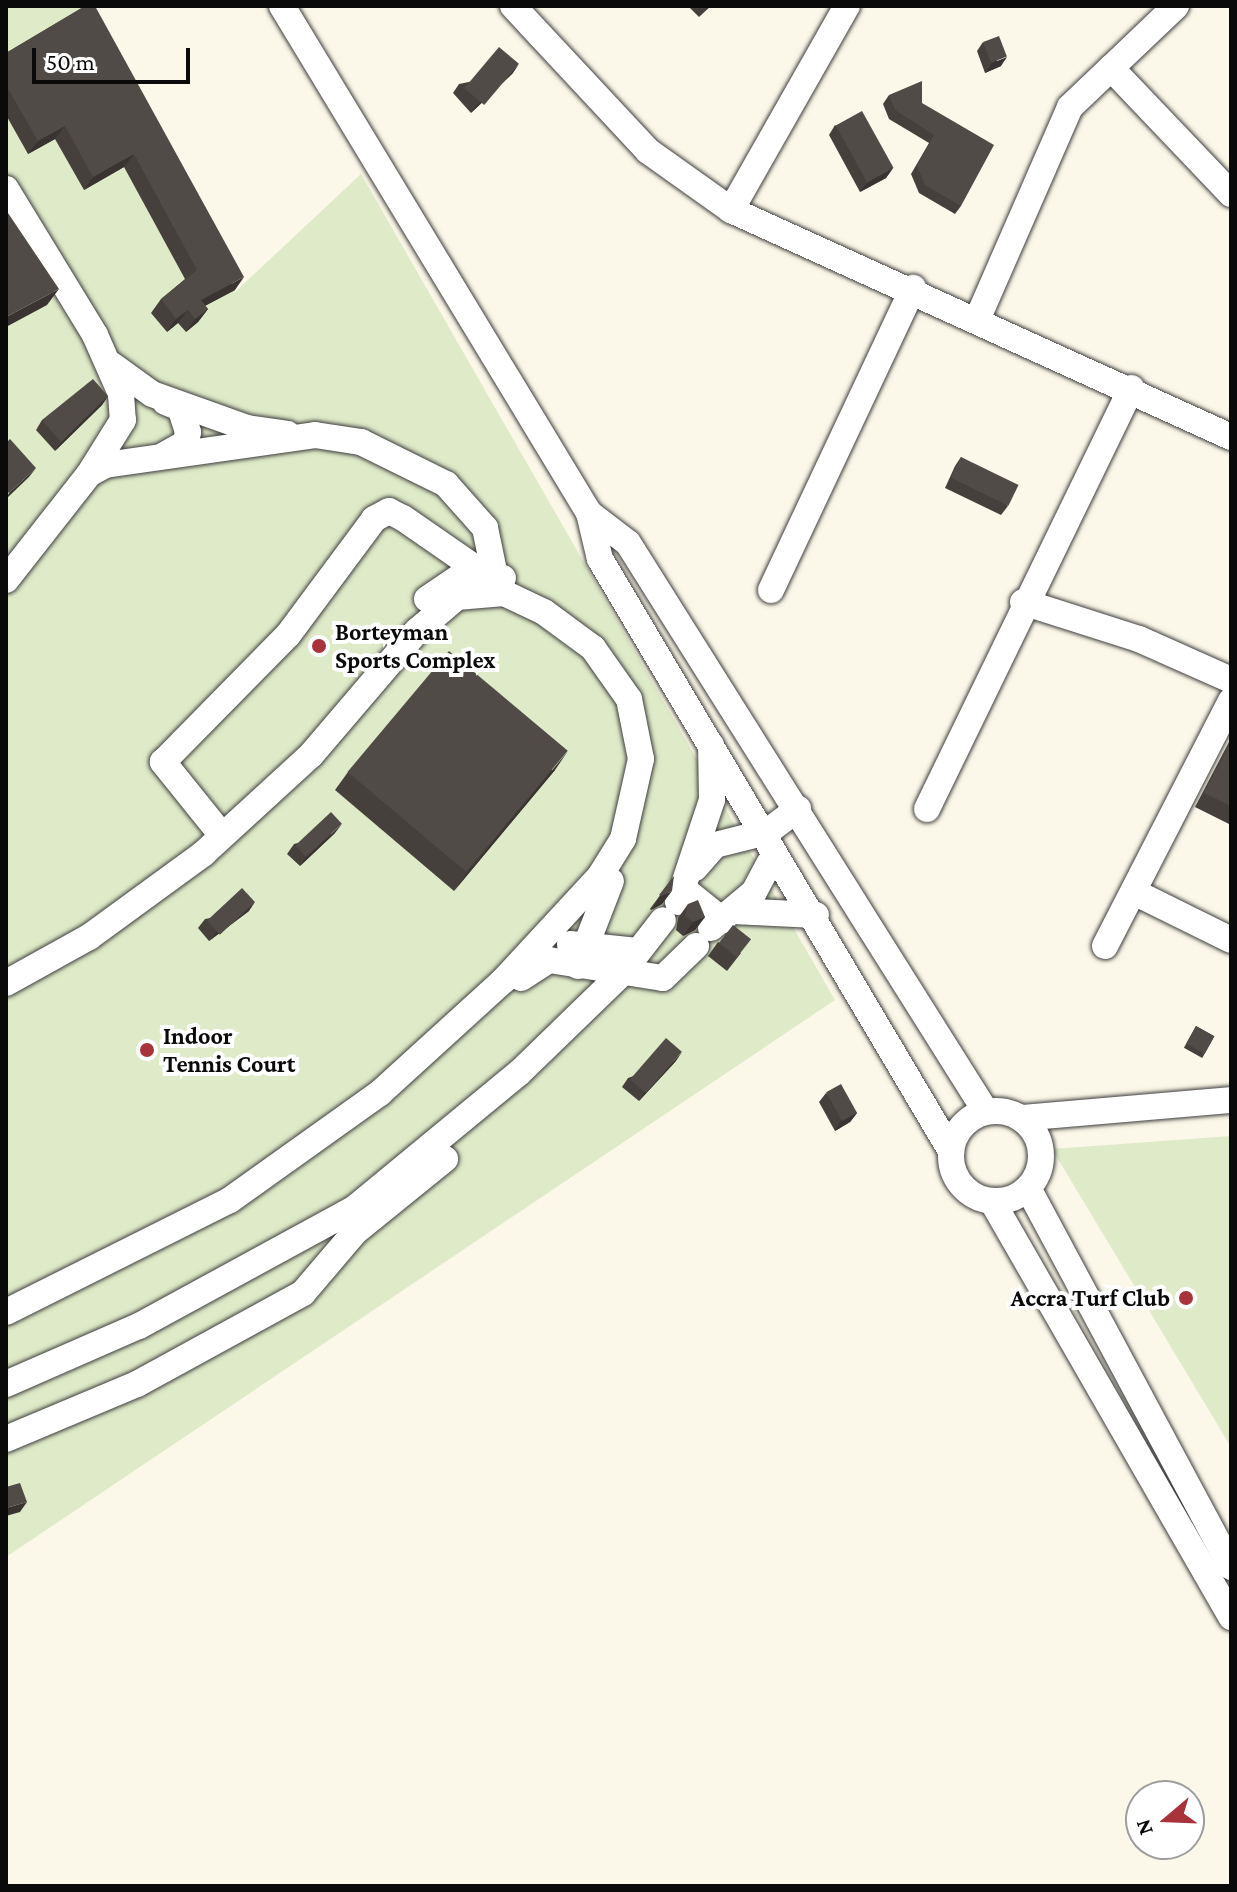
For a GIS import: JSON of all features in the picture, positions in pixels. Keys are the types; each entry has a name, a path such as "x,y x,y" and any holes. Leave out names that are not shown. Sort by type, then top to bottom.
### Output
{"street":[{"path":"282,6 589,513 600,559 816,915 951,1151 966,1190 992,1201 1231,1617"},
{"path":"513,6 648,151 731,210 913,288 1231,437"},
{"path":"977,320 1070,107 1176,6"},
{"path":"731,210 838,9"},
{"path":"1111,68 1231,194"},
{"path":"10,189 120,380 130,424 139,441 167,456"},
{"path":"771,590 913,288"},
{"path":"120,380 161,400 188,419 186,443 167,456"},
{"path":"120,380 247,428 361,442 446,484 485,528 490,575"},
{"path":"6,580 89,474 123,420 120,380"},
{"path":"927,809 1023,602 1131,388"},
{"path":"130,424 142,405 161,400"},
{"path":"89,474 139,456 167,456 315,435"},
{"path":"216,828 163,762 288,635 374,519 389,511 490,575 602,637 646,706 654,769 649,806 581,956"},
{"path":"589,513 628,543 986,1112"},
{"path":"6,973 141,888 216,828 297,755 438,588 490,575"},
{"path":"6,983 89,937 204,853 311,755 437,609 478,592 524,601 580,635 629,699 640,743 638,797 623,839 543,941 418,1062 284,1164 123,1259 6,1312"},
{"path":"1023,602 1139,639 1231,680"},
{"path":"1105,946 1231,701"},
{"path":"680,896 712,800 710,737"},
{"path":"6,1384 139,1326 331,1221 484,1105 621,974 715,845 767,832 798,809"},
{"path":"543,941 621,974 663,978 715,926 769,864"},
{"path":"1134,892 1231,940"},
{"path":"680,896 715,926 816,915"},
{"path":"6,1322 216,1220 348,1132 432,1064 532,967 549,960 638,951"},
{"path":"6,1439 137,1384 286,1304 321,1281 345,1244 609,1011 621,974"},
{"path":"951,1151 962,1126 986,1112 1021,1118 1231,1100"},
{"path":"1021,1118 1041,1152 1028,1188 1231,1567"},
{"path":"992,1201 1028,1188"},
{"path":"331,1221 345,1244"}],"green space":[{"name":"Borteyman Sports Complex","path":"6,6 82,6 235,292 361,174 835,1000 6,1557"},
{"name":"Accra Turf Club","path":"1231,1136 1231,1447 1052,1149"}],"building":[{"path":"85,6 95,6 244,277 201,300 208,309 195,319 188,310 176,319 161,299 197,270 134,154 93,177 65,126 38,141 6,85 6,53"},
{"path":"999,36 1007,57 991,63 983,42"},
{"path":"499,47 519,64 484,105 464,88"},
{"path":"922,81 922,103 994,145 961,206 925,185 917,166 934,135 895,110 889,95"},
{"path":"862,111 894,168 867,182 836,126"},
{"path":"6,210 59,289 6,317"},
{"path":"93,379 108,396 61,442 42,420"},
{"path":"10,439 36,468 9,493 6,490 6,443"},
{"path":"961,457 1019,485 1008,506 951,478"},
{"path":"449,651 568,751 466,872 347,772"},
{"path":"1231,741 1231,806 1204,793"},
{"path":"331,812 342,824 306,857 295,845"},
{"path":"674,876 672,891 659,895"},
{"path":"242,888 255,902 220,935 207,921"},
{"path":"698,900 705,917 693,922 685,916 688,904"},
{"path":"733,925 751,939 737,957 719,943"},
{"path":"1196,1026 1214,1036 1205,1054 1186,1043"},
{"path":"666,1038 682,1052 646,1093 630,1080"},
{"path":"841,1084 857,1113 842,1121 826,1092"},
{"path":"20,1483 27,1502 6,1508 6,1487"}],"place":[{"name":"Borteyman Sports Complex","path":"319,646"},
{"name":"Indoor Tennis Court","path":"147,1050"},
{"name":"Accra Turf Club","path":"1186,1298"}]}
